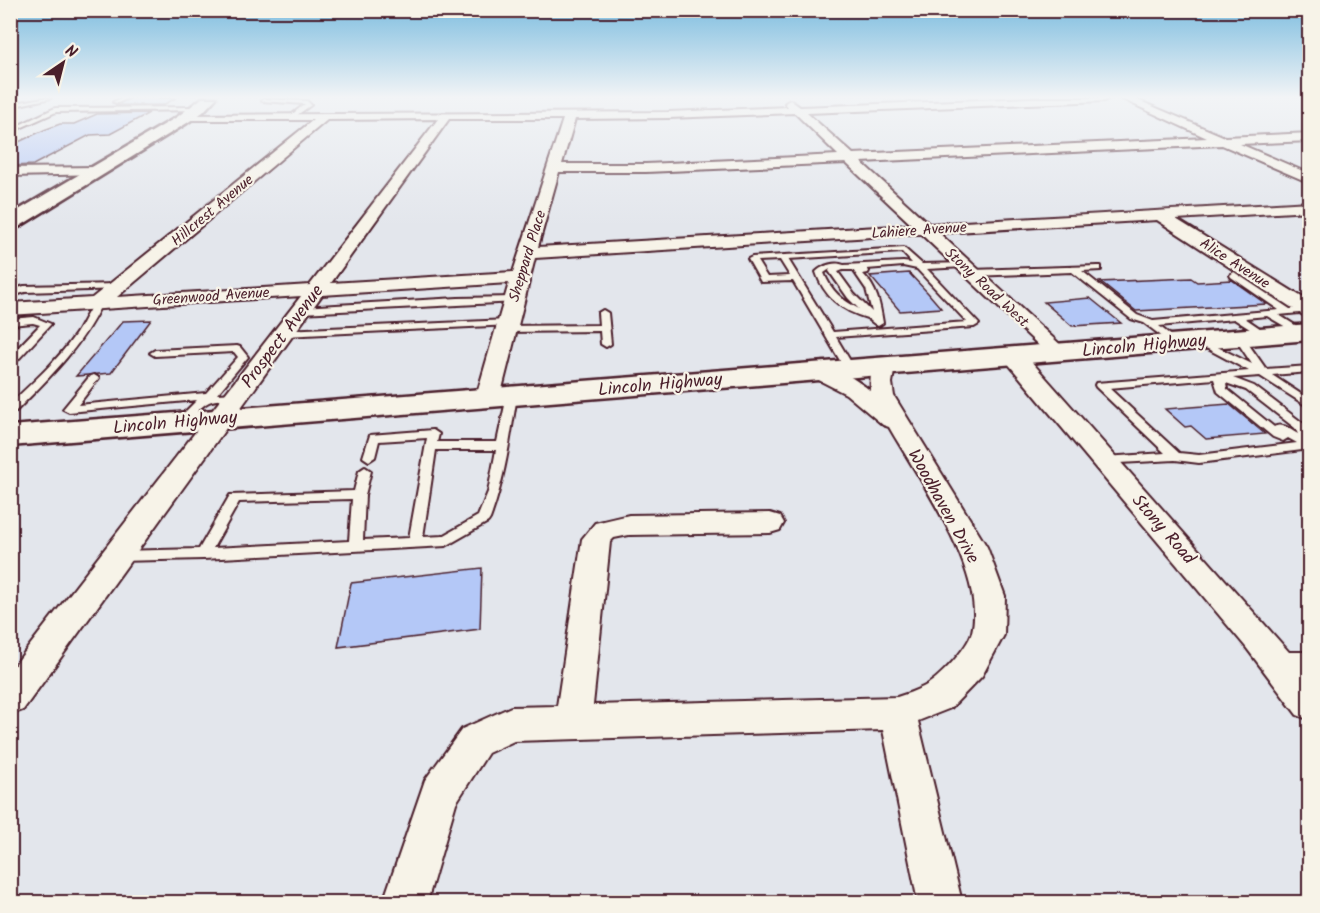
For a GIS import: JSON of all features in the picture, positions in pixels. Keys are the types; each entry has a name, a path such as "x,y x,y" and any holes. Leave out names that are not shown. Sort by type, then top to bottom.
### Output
{"main road":[{"path":"10,224 147,141"},
{"name":"Lincoln Highway","path":"10,436 91,418 182,421 223,403 500,397 1186,342 1251,326 1303,319"}],"street":[{"name":"Hillcrest Avenue","path":"98,303 295,141"},
{"name":"Prospect Avenue","path":"10,699 116,556 223,403 267,356 428,141"},
{"name":"Sheppard Place","path":"500,397 507,326 562,141"},
{"name":"Stony Road West","path":"830,141 1057,352"},
{"path":"1226,141 1310,179"},
{"path":"553,168 646,168 1234,141"},
{"path":"10,172 99,171"},
{"name":"Lahiere Avenue","path":"528,253 1310,206"},
{"name":"Alice Avenue","path":"1160,215 1303,319"},
{"name":"Greenwood Avenue","path":"12,311 40,313 98,303 520,277"},
{"name":"Stony Road","path":"1014,356 1105,461 1295,667 1310,704"},
{"name":"Woodhaven Drive","path":"405,903 439,794 475,741 511,724 898,713 938,697 970,666 988,635 989,596 972,547 898,426 883,396 881,383 884,366"},
{"path":"819,371 854,389 898,426"},
{"path":"573,722 596,539 605,530 629,525 770,523"},
{"path":"898,713 940,903"}],"lane":[{"path":"795,279 764,280 752,259 904,250 974,324 881,327 830,335"},
{"path":"783,257 850,369"},
{"path":"881,327 867,295 857,282 856,271 898,268 903,264"},
{"path":"881,327 843,297 827,275 842,268 903,264 968,269 1098,268"},
{"path":"881,327 833,299 820,272 828,267 916,264"},
{"path":"1074,269 1134,317 1186,342 1263,374 1310,405"},
{"path":"1234,275 1303,319"},
{"path":"12,311 24,289 118,287"},
{"path":"301,310 458,300 514,300"},
{"path":"10,411 39,385 80,338 92,319 98,303"},
{"path":"10,362 46,324 40,313"},
{"path":"603,313 606,344"},
{"path":"1151,324 1251,326 1263,374"},
{"path":"284,333 507,326 604,328"},
{"path":"155,353 237,349 243,357"},
{"path":"243,357 267,356"},
{"path":"94,378 69,410 91,418 223,403 243,357"},
{"path":"1175,456 1100,385 1310,369"},
{"path":"1219,377 1229,389 1262,415"},
{"path":"1219,377 1222,390 1277,435 1309,445"},
{"path":"1219,377 1250,388 1300,426 1309,445"},
{"path":"116,556 203,554 446,541 483,519 494,492 503,446 500,397"},
{"path":"1279,428 1309,445"},
{"path":"369,457 374,438 433,434 415,543"},
{"path":"1105,461 1175,456 1199,459 1309,445"},
{"path":"431,446 503,446"},
{"path":"356,546 359,495 365,471"},
{"path":"203,554 236,498 359,495"}],"building":[{"path":"21,141 79,141 33,165 10,166 10,146"},
{"path":"909,273 941,308 900,311 870,276"},
{"path":"1191,278 1197,282 1232,280 1266,304 1136,311 1100,282"},
{"path":"1090,298 1121,323 1072,326 1044,302"},
{"path":"151,320 111,373 76,376 123,321"},
{"path":"1229,404 1265,434 1206,439 1191,426 1185,427 1165,409"},
{"path":"482,568 480,629 338,647 351,583"}]}
